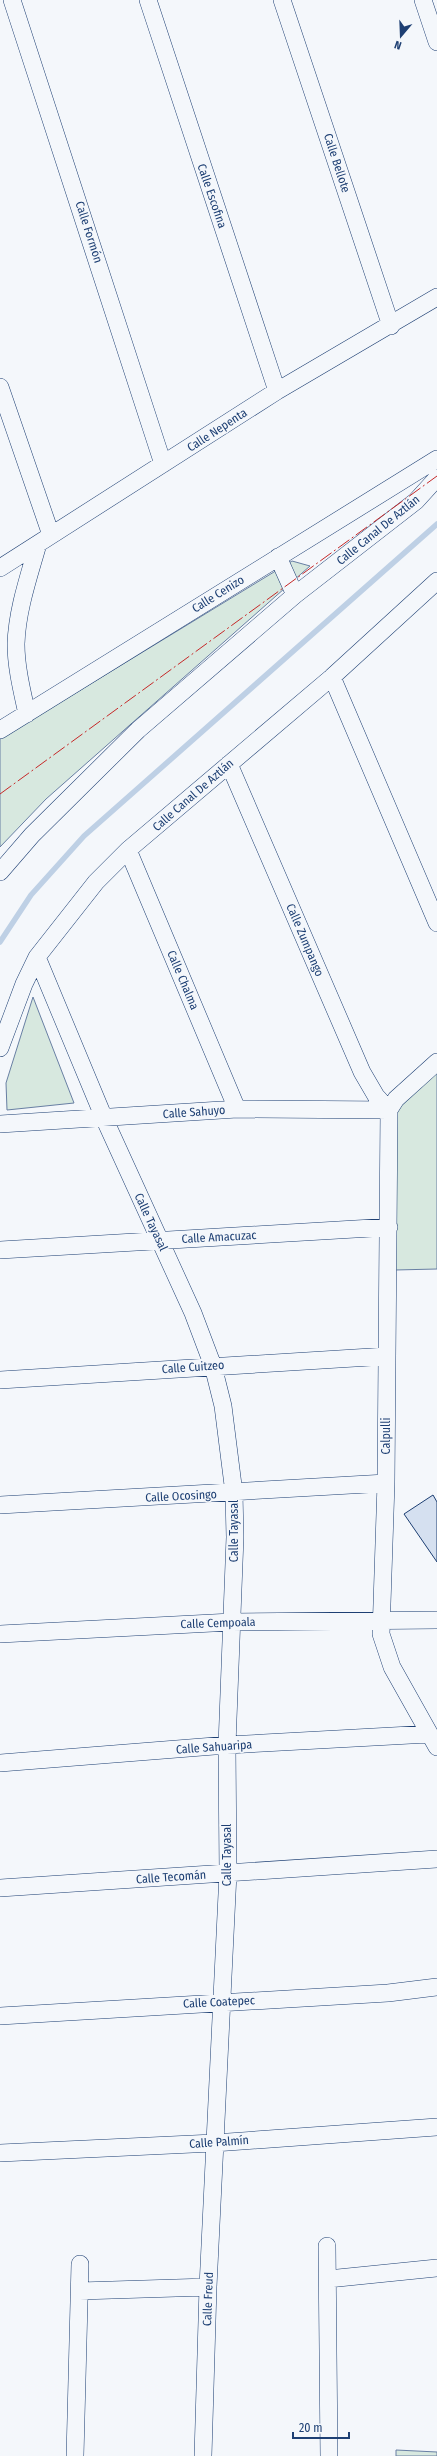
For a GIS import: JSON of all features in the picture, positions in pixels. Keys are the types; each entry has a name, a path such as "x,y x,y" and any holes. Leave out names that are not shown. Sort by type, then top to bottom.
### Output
{"street":[{"name":"Calle Formón","path":"12,0 163,464"},
{"name":"Calle Escofina","path":"148,0 277,391"},
{"name":"Calle Bellote","path":"282,0 391,326"},
{"path":"423,0 437,42"},
{"name":"Calle Nepenta","path":"0,568 277,391 391,326 437,297"},
{"path":"0,387 3,406 52,534"},
{"name":"Calle Cenizo","path":"0,730 437,459"},
{"name":"Calle Canal De Aztlán","path":"0,872 32,835 138,730 295,595 416,501 437,478"},
{"path":"26,714 17,665 16,643 23,598 38,544"},
{"path":"278,557 295,595"},
{"name":"Calle Canal De Aztlán","path":"0,1048 24,984 37,957 91,888 128,850 332,677 436,584"},
{"path":"332,677 437,923"},
{"name":"Calle Zumpango","path":"229,764 362,1072 376,1096 389,1110"},
{"name":"Calle Chalma","path":"128,850 237,1109"},
{"name":"Calle Tayasal","path":"37,957 104,1118 193,1313 213,1366 223,1406 234,1493 235,1537 226,1745 228,1873 223,2002 214,2143"},
{"path":"389,1110 396,1099 437,1062"},
{"name":"Calle Sahuyo","path":"0,1124 237,1109 389,1110"},
{"name":"Calpulli","path":"389,1110 386,1483 380,1620 381,1634 388,1658 433,1741"},
{"name":"Calle Amacuzac","path":"0,1250 389,1227"},
{"name":"Calle Cuitzeo","path":"0,1380 387,1356"},
{"name":"Calle Ocosingo","path":"0,1504 234,1493 386,1483"},
{"name":"Calle Cempoala","path":"0,1634 232,1622 437,1620"},
{"name":"Calle Sahuaripa","path":"0,1763 226,1745 433,1741"},
{"name":"Calle Tecomán","path":"0,1888 437,1859"},
{"name":"Calle Coatepec","path":"0,2016 388,1993 437,1988"},
{"name":"Calle Palmín","path":"0,2153 214,2143 437,2127"},
{"name":"Calle Freud","path":"203,2456 214,2143"},
{"path":"328,2246 329,2456"},
{"path":"75,2456 80,2264"},
{"path":"328,2279 437,2268"},
{"path":"80,2291 208,2287"}],"shaded area":[{"path":"292,561 310,566 46,799 0,847 0,739"},
{"path":"33,997 74,1103 7,1110 6,1083"},
{"path":"437,1073 437,1269 395,1270 396,1109"},
{"path":"396,2450 437,2452 437,2456 396,2456"}],"building":[{"path":"433,1495 437,1502 437,1562 404,1514"}],"waterway":[{"path":"0,942 31,895 84,836 437,524"}],"power":[{"path":"0,794 437,476"}]}
